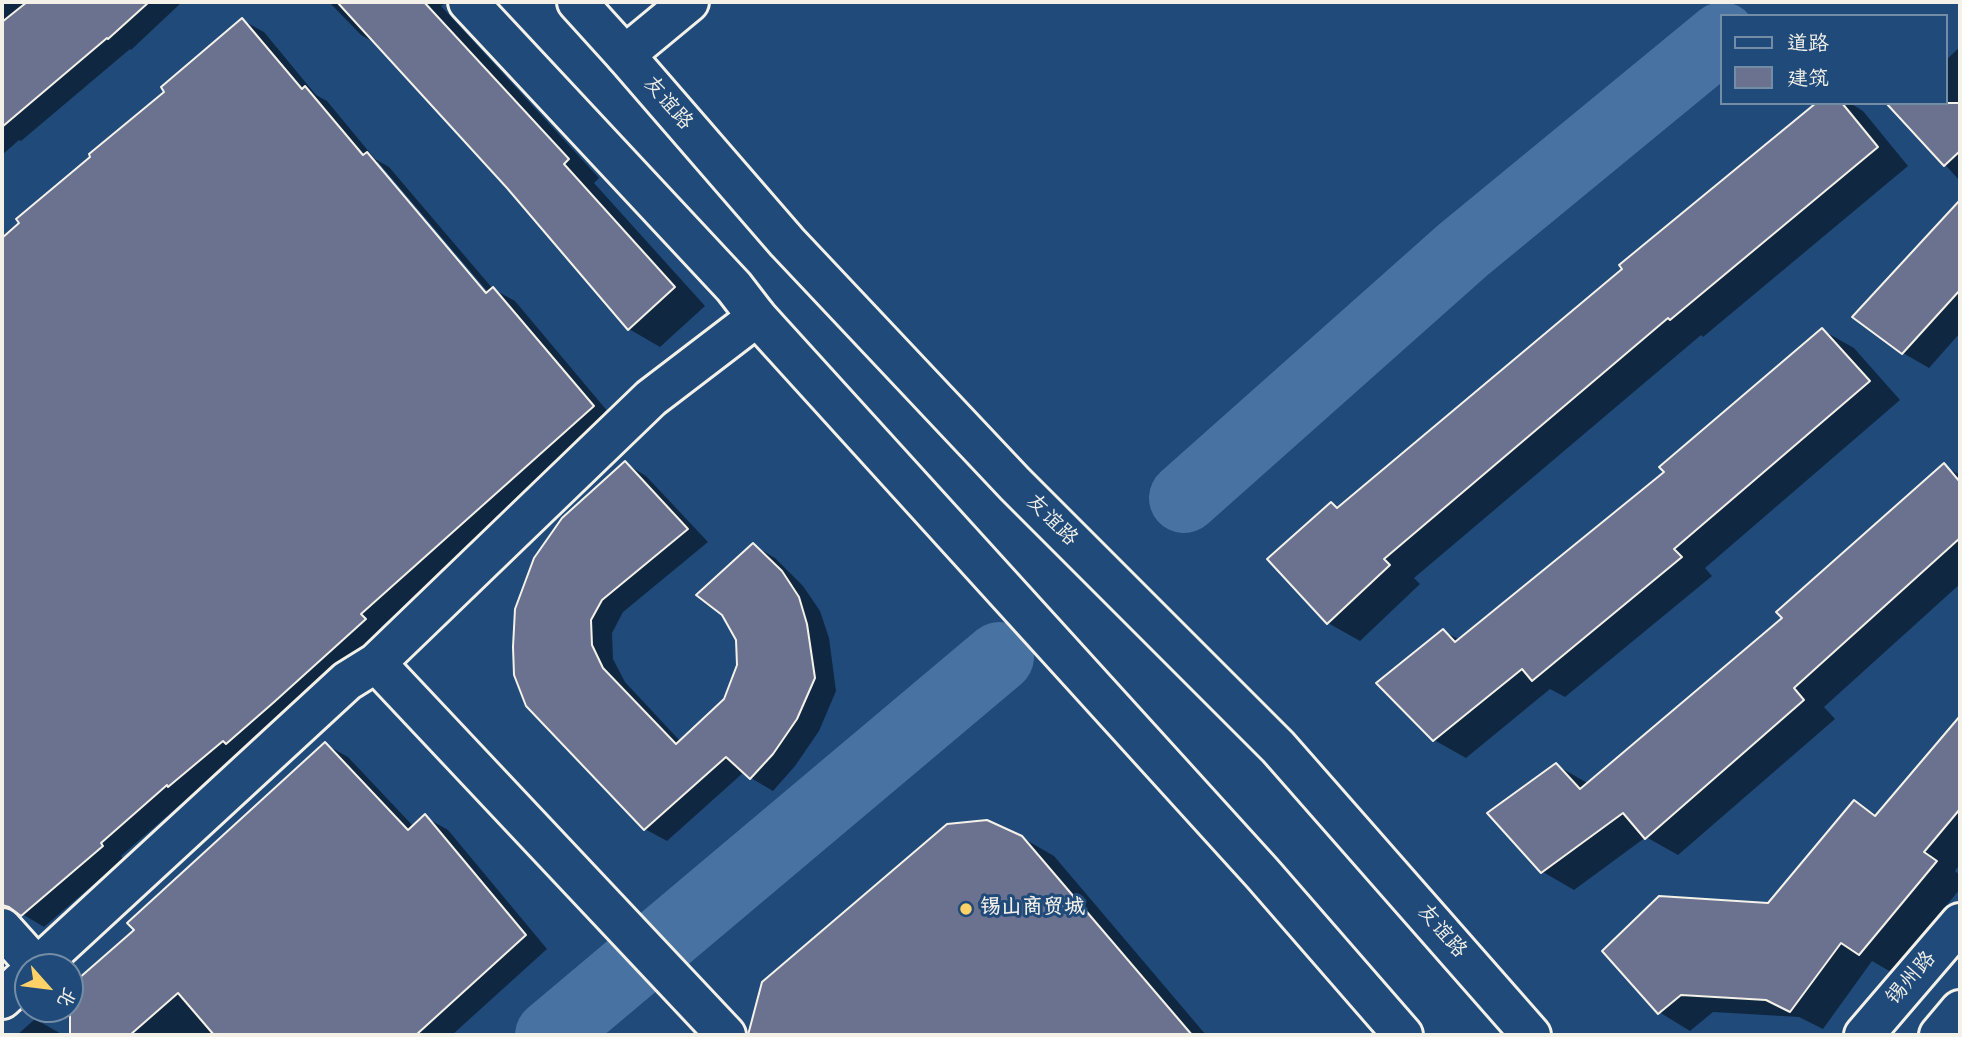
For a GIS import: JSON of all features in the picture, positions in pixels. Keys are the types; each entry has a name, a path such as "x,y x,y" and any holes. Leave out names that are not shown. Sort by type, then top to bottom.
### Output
{"main road":[{"path":"468,2 734,286 757,317 1262,873 1403,1035"},
{"name":"友谊路","path":"576,2 787,242 1005,474 1278,747 1531,1035"},
{"path":"625,55 688,2"},
{"path":"52,953 347,681 376,663 651,398 757,317"},
{"path":"376,663 726,1035"},
{"name":"锡州路","path":"1864,1035 1960,923"},
{"path":"2,928 24,953"},
{"path":"1939,1035 1960,1010"}],"building":[{"path":"27,2 149,2 2,127 2,22"},
{"path":"337,2 424,2 569,159 564,164 675,287 628,330 507,188"},
{"path":"242,18 302,89 305,86 363,155 367,152 486,293 493,287 594,406 361,614 366,619 273,703 226,744 223,741 168,787 167,785 101,843 103,846 21,916 2,905 2,238 19,223 16,219 164,92 161,87"},
{"path":"1960,103 1960,151 1944,166 1888,105"},
{"path":"1814,105 1844,105 1878,147 1670,320 1668,318 1384,559 1390,565 1327,624 1267,559 1331,502 1337,508 1622,269 1619,265"},
{"path":"1960,200 1960,290 1902,354 1852,317"},
{"path":"1822,328 1870,381 1674,549 1682,557 1532,681 1522,669 1433,741 1376,683 1443,629 1455,642 1664,472 1659,467"},
{"path":"625,461 688,529 602,600 591,620 592,645 603,668 676,744 724,699 737,665 736,640 722,615 696,595 753,543 782,571 799,597 807,624 815,678 797,719 773,754 750,779 726,757 644,830 526,706 514,675 515,609 534,558 562,518"},
{"path":"1944,463 1960,482 1960,538 1794,688 1804,700 1645,839 1623,813 1541,873 1487,813 1556,763 1580,789 1782,618 1776,612"},
{"path":"1960,716 1960,809 1924,852 1937,861 1859,955 1841,943 1790,1012 1766,1000 1681,995 1658,1014 1602,951 1659,896 1768,903 1854,800 1875,816"},
{"path":"325,742 408,830 425,814 526,935 416,1035 214,1035 178,993 130,1035 70,1035 70,1023 84,1023 84,974 134,930 127,923"},
{"name":"锡山商贸城","path":"987,820 1022,836 1192,1035 748,1035 762,982 947,824"}],"waterway":[{"path":"1184,498 1463,250 1720,39"},
{"path":"550,1035 999,657"}],"place":[{"name":"锡山商贸城","path":"966,909"}]}
